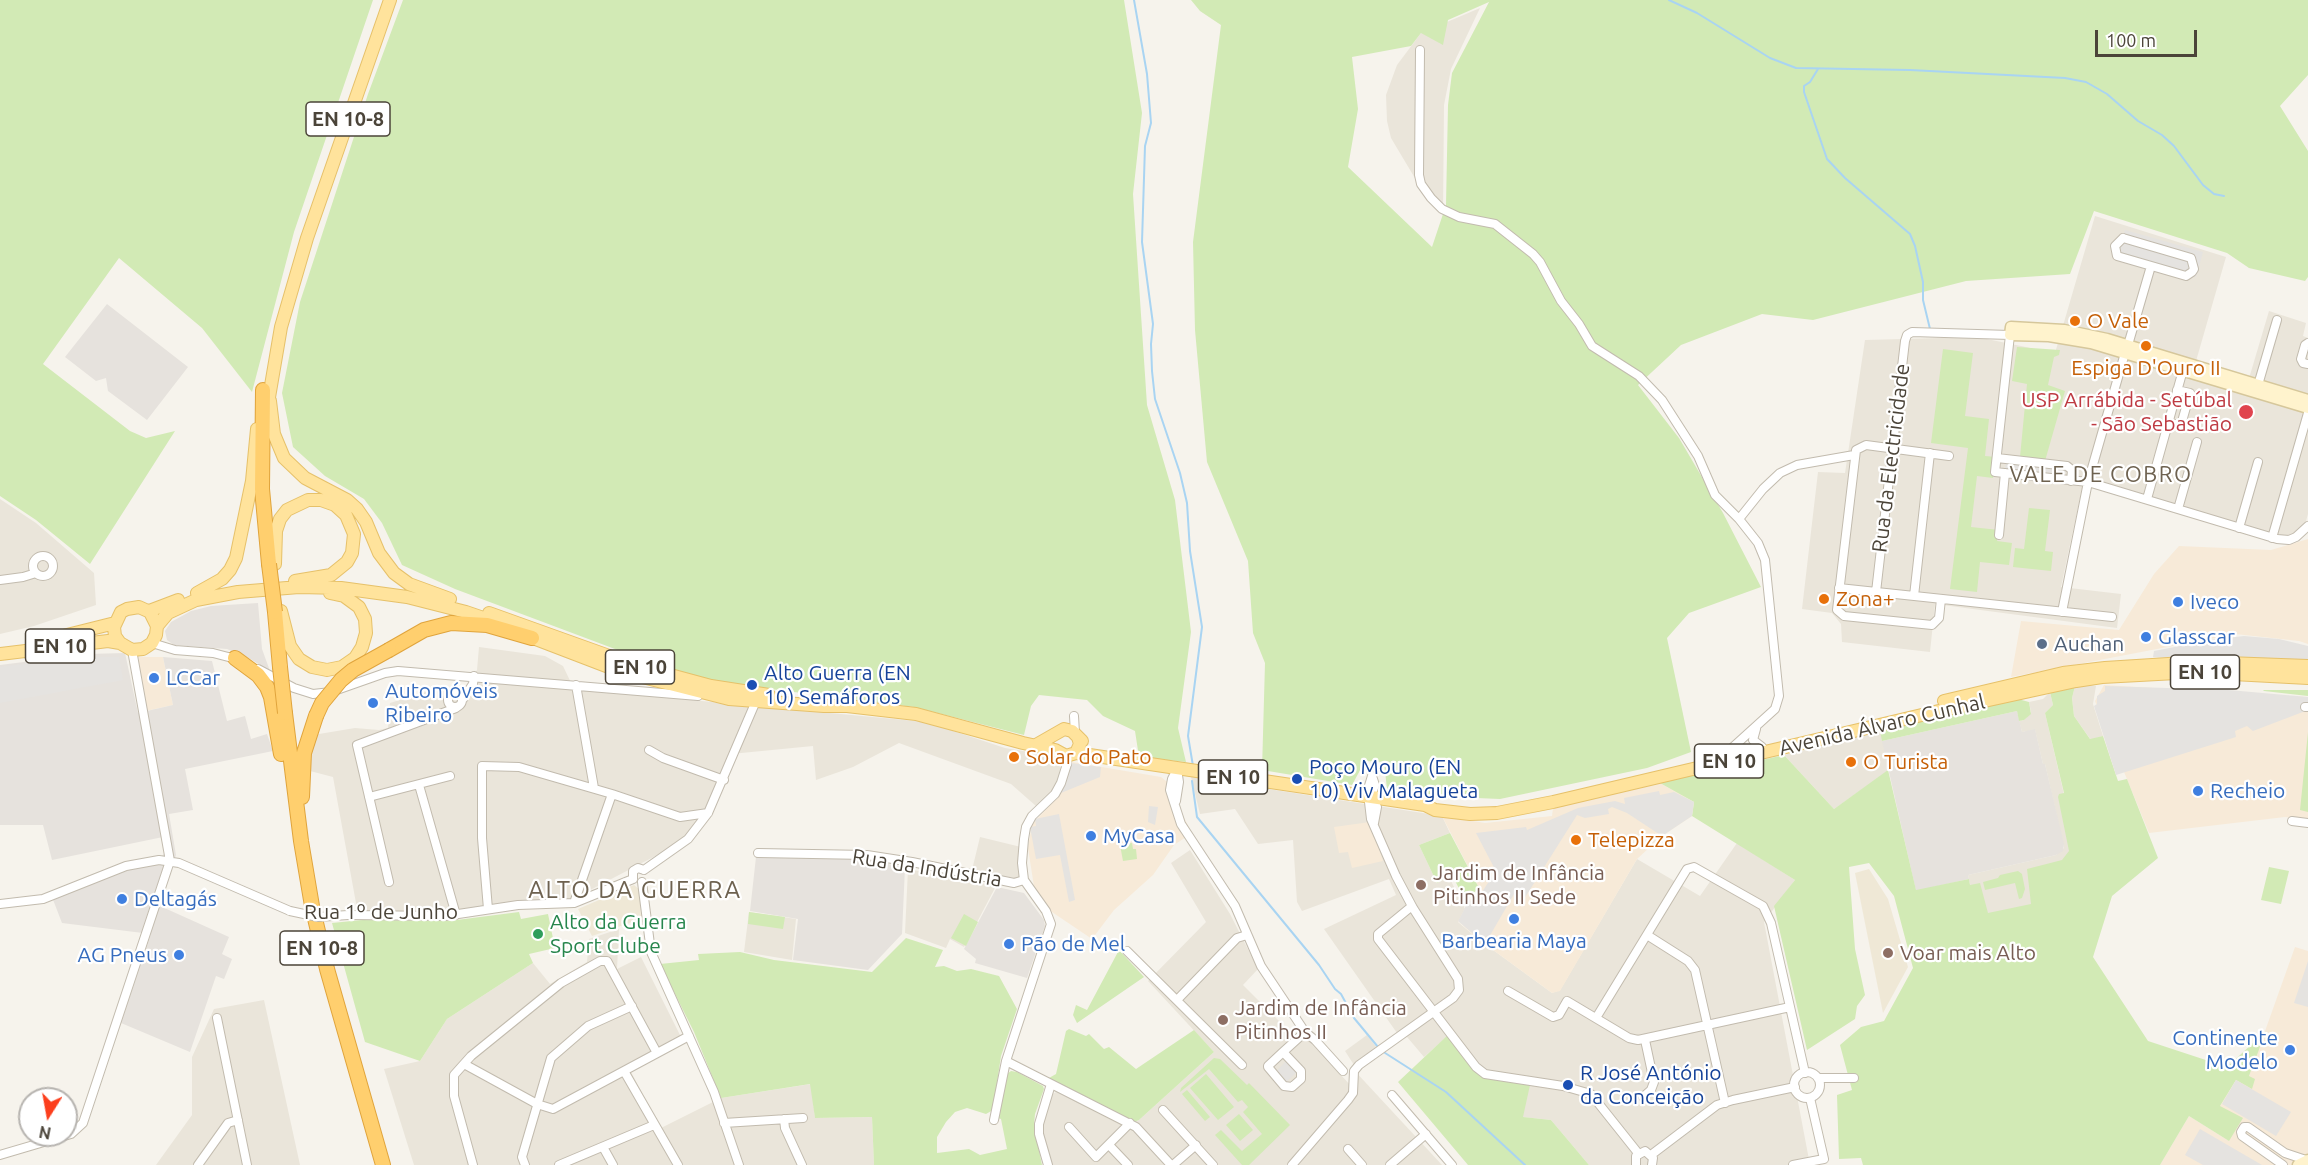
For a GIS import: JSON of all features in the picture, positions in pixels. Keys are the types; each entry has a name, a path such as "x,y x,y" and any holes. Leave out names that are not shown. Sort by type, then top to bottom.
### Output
{"highway":[{"name":"EN 10-8","path":"267,390 262,489 278,611 301,841 312,906 327,969 383,1165"},
{"path":"302,805 304,753 316,716 322,703 341,680 353,670 424,630 451,623 467,622 487,625 532,638"},
{"path":"235,658 258,675 271,697 296,828 301,841"},
{"name":"EN 10-8","path":"288,712 302,805 333,967 373,1113 377,1144"}],"main road":[{"name":"EN 10-8","path":"267,390 277,319 287,283 307,238 390,0"},
{"path":"198,593 222,579 236,558 252,481 259,405 267,390"},
{"path":"267,390 274,434 284,458 305,478 347,500 357,509 366,522 379,553 394,573 410,584 450,599"},
{"path":"272,564 276,531 280,519 287,510 295,504 308,500 321,500 335,505 346,515 354,534 352,553 347,562 331,575 297,584"},
{"name":"Avenida Álvaro Cunhal","path":"149,611 198,593 237,586 343,581 450,599 598,653 675,677 731,690 916,714 1066,753 1095,755 1370,798 1425,805 1468,807 1504,805 1722,757 1753,741 2063,673 2166,663 2308,666"},
{"path":"278,611 290,646 299,659 312,667 327,670 342,667 355,658 362,647 366,633 365,619 359,607 344,596 297,584"},
{"name":"Avenida Álvaro Cunhal","path":"157,626 168,612 196,600 297,584 341,588 407,597 466,612 620,670 729,699 838,705"},
{"path":"139,607 149,611 155,618 157,626 152,643 143,649 132,650 120,643 115,636 117,617 127,609 139,607"},
{"name":"EN 10","path":"0,652 115,623"},
{"name":"EN 10","path":"0,652 108,641 120,643"},
{"name":"Avenida Álvaro Cunhal","path":"1425,805 1435,810 1470,814 1497,813 1536,806 1943,710 2102,677 2195,672 2308,678"},
{"path":"1036,745 1069,733"},
{"path":"1069,733 1080,744 1066,753 1054,740 1069,733"},
{"path":"1069,733 1095,755"}],"street":[{"path":"1420,51 1419,176 1421,184 1442,209 1460,217 1495,224 1533,254 1540,262 1561,301 1580,324 1592,346 1638,376 1662,400 1698,456 1715,495 1739,519 1758,543 1765,560 1779,696 1775,710 1756,728 1753,741 1722,757"},
{"path":"2123,238 2192,258 2194,269 2186,276 2151,266 2117,256 2115,248 2118,241 2123,238"},
{"path":"2062,612 2088,482 2151,266"},
{"path":"2258,385 2277,320"},
{"path":"2308,408 2183,370 2088,334 2049,328 2011,327 1995,472 2088,482 2272,538 2289,540 2303,533 2308,526"},
{"name":"Rua da Electricidade","path":"1876,592 1907,335 1916,332 2010,335"},
{"path":"2308,343 2305,345 2301,359 2302,363 2308,364"},
{"path":"2126,349 2308,400"},
{"path":"2147,500 2183,370"},
{"path":"2168,423 2181,425 2190,393 2177,390"},
{"path":"2272,538 2308,413"},
{"path":"2178,509 2197,442"},
{"path":"1941,599 1939,618 1932,625 1844,616 1837,610 1854,455 1862,446 1950,456"},
{"path":"1914,596 1930,453"},
{"path":"1739,519 1763,489 1780,473 1797,465 1854,455"},
{"path":"1997,458 2067,466 2072,470 2071,481"},
{"path":"2239,528 2258,462"},
{"path":"1999,535 2005,473"},
{"path":"0,579 23,577 36,573"},
{"path":"1839,588 2112,617"},
{"path":"152,643 175,650 213,653 235,658 294,688 313,694 331,693 385,673 398,671 729,699"},
{"path":"0,1155 71,1134 83,1123 170,861 132,650"},
{"path":"389,882 357,746 456,708 461,705 473,684 474,676"},
{"path":"576,685 594,788"},
{"path":"456,708 449,704 450,695 458,693 463,699"},
{"path":"644,870 688,839 708,813 756,701"},
{"path":"649,750 663,758 724,780"},
{"path":"994,1120 1006,1061 1051,924 1046,911 1024,880 1022,863 1026,827 1032,816 1058,789 1065,770 1066,753"},
{"path":"488,909 482,838 482,766 519,767 594,788 680,817 708,813"},
{"path":"1177,769 1170,790 1181,824 1235,906 1261,966 1305,1032 1343,1071"},
{"path":"369,797 450,776"},
{"path":"419,785 456,915"},
{"path":"574,903 612,794"},
{"path":"1292,1165 1353,1093 1354,1071 1359,1065 1457,994 1459,983 1412,906 1391,866 1369,813 1370,798"},
{"path":"2292,821 2308,823"},
{"name":"Rua da Indústria","path":"758,853 867,855 1014,882 1024,880"},
{"path":"0,904 43,899 126,866 159,860 170,861"},
{"name":"Rua 1º de Junho","path":"170,861 223,880 290,911 318,917 456,915 518,905 574,903 633,879"},
{"path":"642,882 633,879 633,871 638,868 644,870"},
{"path":"1596,1018 1687,869 1698,868 1762,906 1771,923 1805,1072"},
{"path":"644,870 646,876 642,882 651,952 714,1092 739,1165"},
{"path":"1412,906 1378,934 1378,939 1476,1067 1485,1074 1563,1086 1591,1094 1638,1153"},
{"path":"1177,1000 1237,939 1247,935"},
{"path":"1647,935 1688,961 1695,970 1725,1102"},
{"path":"1128,951 1242,1065"},
{"path":"473,1165 454,1096 454,1076 464,1064 546,992 600,961 609,963 657,1053"},
{"path":"1508,991 1551,1016 1559,1015 1568,1001 1629,1038 1645,1040 1790,1007"},
{"path":"525,1165 522,1157 547,1066 554,1054 588,1026 632,1006"},
{"path":"217,1018 247,1165"},
{"path":"1283,1052 1302,1071 1301,1079 1292,1087 1286,1087 1268,1070 1269,1066 1283,1052 1305,1032"},
{"path":"464,1064 550,1109 558,1108 689,1036"},
{"path":"1643,1097 1651,1090 1654,1082 1645,1040"},
{"path":"1006,1061 1130,1123 1141,1131 1172,1165 1196,1145"},
{"path":"624,1071 678,1165"},
{"path":"1805,1072 1818,1078 1854,1078"},
{"path":"1805,1072 1797,1078 1795,1088 1800,1096 1810,1098 1818,1092 1820,1085 1818,1078"},
{"path":"1048,1165 1039,1134 1039,1124 1051,1084"},
{"path":"1651,1155 1725,1102 1795,1088"},
{"path":"1392,1095 1452,1165"},
{"path":"1793,1165 1824,1159 1810,1098"},
{"path":"1163,1110 1213,1165"},
{"path":"724,1123 803,1118"},
{"path":"784,1119 785,1128 802,1165"},
{"path":"198,1165 228,1123 238,1120"},
{"path":"1070,1127 1096,1157 1130,1123"},
{"path":"559,1165 654,1125"},
{"path":"2283,1165 2242,1136 2241,1132 2244,1127 2248,1127 2285,1153 2304,1162"},
{"path":"1390,1165 1426,1134"},
{"path":"1109,1145 1128,1165"},
{"path":"603,1147 613,1165"},
{"path":"1348,1149 1362,1165"},
{"path":"1636,1165 1634,1160 1638,1153 1645,1151 1651,1155"},
{"path":"1651,1155 1652,1165"}],"shaded area":[{"path":"1480,8 1451,69 1444,105 1443,212 1425,195 1391,138 1387,121 1386,95 1397,65 1421,33"},
{"path":"2095,216 2226,257 2192,375 2245,392 2269,311 2306,323 2303,336 2308,338 2308,514 2304,528 2295,535 2281,536 2084,479 2061,587 2121,594 2117,628 1935,604 1930,652 1842,642 1841,624 1832,613 1802,609 1818,472 1845,473 1865,340 1977,337 2055,353"},
{"path":"2125,230 2203,252 2196,277 2118,255"},
{"path":"107,304 188,367 147,420 108,391 106,378 96,381 65,357"},
{"path":"2006,462 2066,470 2064,478 2005,470"},
{"path":"0,499 36,523 94,573 96,605 34,626 0,634"},
{"path":"2308,539 2308,644 2235,634 2011,677 2021,621 2119,630 2154,574 2179,546 2271,550"},
{"path":"258,603 262,649 270,671 247,657 227,649 174,645 167,640 165,631 171,622 191,611 211,606"},
{"path":"2244,636 2279,639 2308,646 2308,661 2153,657 2154,651"},
{"path":"479,647 545,656 563,666 574,689 926,722 1005,748 1053,756 1061,765 1056,788 1036,806 1011,784 899,743 853,767 816,780 813,746 731,754 702,819 691,833 663,852 573,899 445,912 358,914 333,777 310,771 310,746 313,735 355,728 379,730 388,728 390,703 439,688 445,692 465,689 477,670"},
{"path":"125,653 138,713 173,705 163,657 212,661 227,721 245,716 251,739 267,734 273,751 185,769 193,810 169,814 176,855 160,906 229,937 222,954 232,959 224,979 216,976 190,1052 121,1023 151,934 62,923 52,897 162,856 166,852 163,837 52,860 43,825 0,825 0,665 87,654"},
{"path":"77,657 119,657 123,680 0,703 0,667"},
{"path":"138,657 163,657 173,705 146,711"},
{"path":"2081,684 2096,686 2093,704 2103,736 2091,740 2074,716 2072,698 2075,686"},
{"path":"2104,685 2308,697 2308,820 2285,817 2149,833 2095,701"},
{"path":"2105,686 2229,690 2308,697 2308,710 2253,731 2247,726 2235,731 2236,737 2116,775 2094,706 2097,704 2097,696 2105,691"},
{"path":"2050,692 2053,705 2045,713 2095,927 1985,952 1968,875 2056,855 2064,848 2035,730 2022,732 2019,721 2024,720 2031,712 2029,702 2043,699"},
{"path":"2017,711 2022,732 2035,729 2064,844 2063,851 2056,855 1968,875 1969,879 1916,891 1882,741"},
{"path":"1880,731 1890,770 1834,809 1784,755"},
{"path":"1072,762 1161,777 1181,786 1180,810 1192,833 1174,845 1153,875 1114,910 1092,939 1049,910 1035,893 1028,848 1032,824 1059,796"},
{"path":"1071,763 1101,767 1100,777 1061,793"},
{"path":"1191,777 1442,816 1450,833 1419,845 1437,883 1449,877 1465,909 1458,922 1552,993 1560,990 1637,859 1700,896 1737,843 1795,880 1764,922 1810,1165 1589,1165 1551,1120 1522,1117 1451,1033 1424,1057 1402,1031 1353,1069 1442,1165 1051,1165 1043,1138 1043,1124 1051,1095 1056,1092 1124,1125 1139,1120 1214,1052 1148,981 1206,922 1171,863 1190,850 1230,914 1258,969 1243,985 1289,1031 1310,1041 1351,1086 1350,1069 1354,1065 1345,1051 1367,1035 1377,1048 1397,1033 1324,929 1396,895 1389,879 1302,911 1297,902 1293,840 1258,844 1235,809 1200,814"},
{"path":"1660,783 1694,802 1692,816 1662,836 1637,859 1560,991 1552,993 1478,939 1458,921 1469,900 1480,893 1442,816 1485,823 1552,816 1553,808"},
{"path":"1659,791 1660,795 1674,792 1694,802 1692,816 1662,836 1627,813 1612,807 1608,809 1609,814 1585,818 1577,815 1524,899 1514,894 1485,944 1458,921 1469,900 1475,903 1493,875 1499,877 1476,833 1526,827 1527,830 1578,808 1615,801 1625,804 1624,798"},
{"path":"1149,806 1158,807 1155,825 1148,822"},
{"path":"1059,814 1075,900 1069,902 1060,855 1036,859 1030,827 1036,826 1035,819"},
{"path":"1370,822 1383,861 1352,868 1348,852 1339,853 1334,827"},
{"path":"980,837 1021,847 1019,879 972,870"},
{"path":"756,857 859,859 905,867 902,934 868,970 793,960 798,919 750,911"},
{"path":"908,869 996,886 964,947 950,939 946,948 905,933"},
{"name":"Voar mais Alto","path":"1869,869 1888,899 1908,967 1883,1013 1855,873"},
{"path":"634,885 640,890 641,919 592,936 578,909"},
{"path":"997,887 1024,893 1044,920 1045,926 1027,978 975,963 976,959 964,949"},
{"path":"749,912 796,919 792,960 744,952"},
{"path":"619,929 617,969 641,957 684,1043 631,1072 661,1128 721,1098 811,1084 815,1118 872,1117 874,1165 414,1165 384,1069 420,1061 447,1019 533,963 550,984 587,962 589,939"},
{"path":"2295,947 2308,951 2308,1165 2160,1165 2189,1116 2229,1141 2220,1106 2236,1080 2252,1088 2249,1076"},
{"path":"2308,961 2308,1007 2294,1003"},
{"path":"264,1000 300,1165 156,1165 192,1115 192,1057 214,1009"},
{"path":"1286,1061 1297,1072 1285,1083 1275,1073"},
{"path":"2236,1080 2291,1112 2276,1136 2222,1104"},
{"path":"2200,1129 2262,1165 2203,1165 2185,1155"}],"green space":[{"path":"0,0 373,0 294,232 252,392 202,328 119,258 43,364 130,431 146,438 175,431 90,564 36,520 0,496"},
{"path":"403,0 1124,0 1142,113 1133,194 1147,405 1175,500 1191,632 1178,728 1186,762 1139,757 1135,731 1103,716 1087,700 1039,695 1031,706 1024,735 914,707 714,682 655,664 455,589 402,565 382,523 364,499 325,476 293,447 282,393 300,302 368,94"},
{"path":"1191,0 2308,0 2308,75 2280,106 2308,151 2308,277 2305,281 2249,268 2227,253 2094,211 2070,274 1966,281 1813,320 1762,314 1681,345 1638,385 1679,438 1723,513 1761,587 1689,613 1667,638 1691,752 1647,768 1500,799 1453,797 1387,789 1384,762 1365,761 1352,785 1262,770 1265,663 1253,633 1248,561 1207,462 1195,330 1193,242 1221,25 1200,11","holes":["1489,2 1452,73 1448,105 1446,205 1432,247 1348,167 1358,109 1352,57 1411,46 1421,33 1443,45 1448,20"]},
{"path":"2017,347 2060,350 2059,355 2054,357 2048,385 2065,391 2045,461 2020,457 2027,384 2012,381"},
{"path":"1943,349 1973,353 1965,416 1989,419 1985,456 1996,457 1993,478 1977,476 1971,527 1999,530 1997,541 2012,543 2009,565 1980,562 1977,592 1950,589 1968,448 1931,443"},
{"path":"2029,508 2050,510 2045,551 2053,552 2051,571 2013,567 2015,548 2024,549"},
{"path":"2075,686 2072,698 2074,716 2090,739 2103,736 2118,781 2127,779 2158,858 2112,896 2093,957 2148,1041 2227,1067 2266,1031 2249,1076 2255,1079 2252,1089 2236,1080 2220,1106 2243,1118 2229,1141 2189,1116 2160,1165 1863,1165 1861,1158 1839,1159 1837,1095 1852,1090 1840,1045 1861,1027 1884,1021 1913,968 1894,896 1869,863 1849,867 1855,949 1865,995 1857,1006 1855,1019 1807,1050 1774,906 1795,880 1692,816 1694,802 1660,783 1784,755 1834,809 1888,770 1916,890 1969,879 1970,885 1980,883 1988,913 2031,904 2027,869 2062,860 2069,851 2058,797 2059,794 2064,793 2045,713 2053,705 2050,692"},
{"path":"2308,690 2308,696 2264,691"},
{"path":"2018,699 2029,702 2031,714 2024,720 2019,721 2017,711 1882,741 1880,731"},
{"path":"2308,732 2308,812 2300,810"},
{"path":"1450,833 1480,893 1478,890 1464,898 1452,875 1437,883 1419,845"},
{"path":"1132,843 1133,849 1136,849 1137,859 1123,861 1120,845"},
{"path":"2269,867 2289,871 2281,904 2261,900"},
{"path":"2018,871 2022,874 2025,889 2022,898 2019,899 2015,883 1985,890 1983,882"},
{"path":"519,912 521,919 548,914 555,948 529,954 533,963 447,1019 420,1061 365,1042 332,923 362,920 449,921"},
{"path":"749,912 785,917 783,929 748,924"},
{"path":"964,914 978,922 966,946 951,938"},
{"path":"906,938 943,950 935,967 944,966 957,971 971,969 999,976 1017,1009 1001,1056 993,1110 986,1114 967,1108 955,1112 937,1137 937,1153 969,1149 980,1155 1007,1149 1001,1119 998,1118 1007,1074 1011,1071 1043,1086 1044,1089 1035,1114 1034,1125 1042,1165 874,1165 872,1117 815,1118 810,1084 721,1098 694,1032 660,964 699,960 698,954 740,952 774,960 872,972"},
{"path":"1119,950 1144,977 1077,1023 1073,1015 1076,1005 1087,1010"},
{"path":"1069,1029 1086,1036 1089,1034 1104,1049 1109,1047 1136,1069 1194,1030 1214,1052 1134,1122 1049,1078 1056,1074 1066,1031"},
{"path":"1450,1033 1485,1074 1530,1085 1523,1117 1551,1120 1589,1165 1468,1165 1398,1082"},
{"path":"1214,1058 1220,1059 1247,1085 1249,1083 1290,1125 1249,1165 1242,1165 1215,1135 1221,1130 1242,1151 1262,1134 1243,1112 1248,1107 1242,1100 1238,1102 1209,1069 1180,1092 1181,1088"},
{"path":"1206,1074 1234,1107 1218,1120 1190,1088"},
{"path":"1187,1090 1210,1117 1205,1121 1182,1094"},
{"path":"1239,1114 1253,1130 1240,1141 1226,1125"}],"waterway":[{"path":"1134,0 1147,74 1151,123 1145,146 1142,242 1153,324 1151,344 1155,399 1180,473 1187,503 1190,551 1202,627 1188,736 1193,766"},
{"path":"1669,0 1697,13 1770,58 1796,68 1910,70 2065,78 2086,82 2107,94 2138,121 2162,135 2174,146 2203,185 2214,194 2224,196"},
{"path":"1818,69 1810,82 1804,86 1804,92 1827,159 1845,178 1910,234 1923,282 1923,300 1930,329"},
{"path":"1192,781 1197,817 1319,965 1341,994 1354,1018 1378,1047"},
{"path":"1382,1051 1446,1092 1525,1165"}],"place":[{"name":"O Vale","path":"2075,321"},
{"name":"Espiga D'Ouro II","path":"2146,346"},
{"name":"USP Arrábida - Setúbal - São Sebastião","path":"2246,412"},
{"name":"Zona+","path":"1824,599"},
{"name":"Iveco","path":"2178,602"},
{"name":"Glasscar","path":"2146,637"},
{"name":"Auchan","path":"2042,644"},
{"name":"LCCar","path":"154,678"},
{"name":"Alto Guerra (EN 10) Semáforos","path":"752,685"},
{"name":"Automóveis Ribeiro","path":"373,703"},
{"name":"Solar do Pato","path":"1014,757"},
{"name":"O Turista","path":"1851,762"},
{"name":"Poço Mouro (EN 10) Viv Malagueta","path":"1297,779"},
{"name":"Recheio","path":"2198,791"},
{"name":"MyCasa","path":"1091,836"},
{"name":"Telepizza","path":"1576,840"},
{"name":"Jardim de Infância Pitinhos II Sede","path":"1421,885"},
{"name":"Deltagás","path":"122,899"},
{"name":"Barbearia Maya","path":"1514,919"},
{"name":"Alto da Guerra Sport Clube","path":"538,934"},
{"name":"Pão de Mel","path":"1009,944"},
{"name":"Voar mais Alto","path":"1888,953"},
{"name":"AG Pneus","path":"179,955"},
{"name":"Jardim de Infância Pitinhos II","path":"1223,1020"},
{"name":"Continente Modelo","path":"2290,1050"},
{"name":"R José António da Conceição","path":"1568,1085"}],"district":[{"name":"VALE DE COBRO","path":"2101,475"},
{"name":"ALTO DA GUERRA","path":"635,890"}]}
